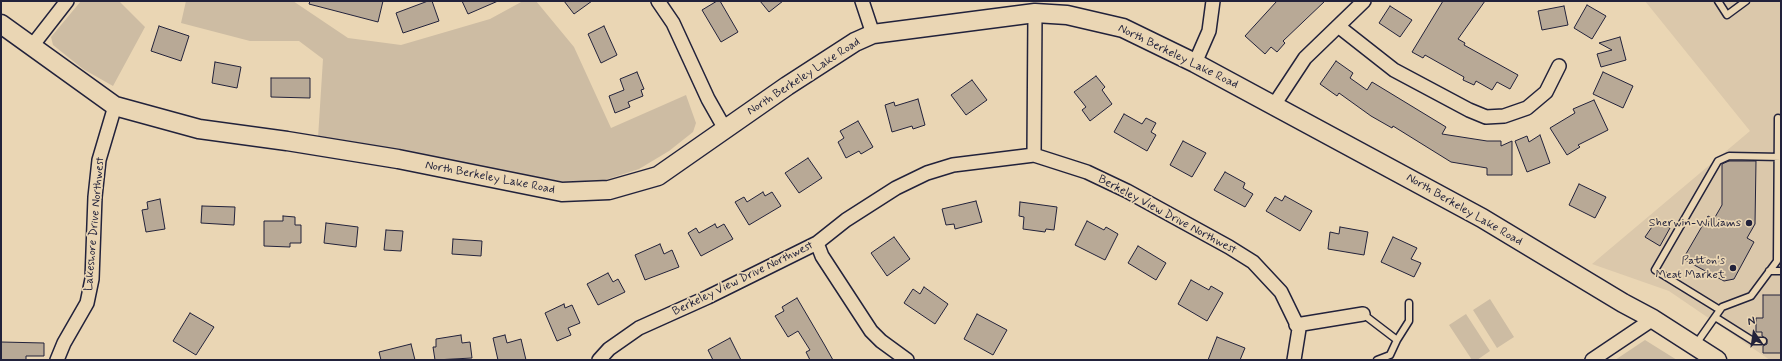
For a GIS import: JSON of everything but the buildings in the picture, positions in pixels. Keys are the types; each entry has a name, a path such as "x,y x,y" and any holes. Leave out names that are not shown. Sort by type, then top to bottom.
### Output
{"street":[{"path":"32,46 67,1"},
{"path":"658,1 673,23 708,99 725,129"},
{"path":"862,1 873,34"},
{"path":"1195,63 1209,31 1213,1"},
{"path":"1274,105 1305,58 1364,1"},
{"path":"1034,155 1035,7"},
{"name":"North Berkeley Lake Road","path":"1,24 115,106 198,129 287,141 398,159 562,192 609,190 658,176 799,78 856,42 873,34 1035,7 1122,28 1195,63 1482,218 1623,303 1653,319 1717,360"},
{"path":"1338,26 1394,70 1469,110 1486,117 1504,116 1527,108 1546,92 1559,66"},
{"name":"Lakeshore Drive Northwest","path":"57,360 64,343 87,302 92,279 95,197 99,160 115,106"},
{"name":"Berkeley View Drive Northwest","path":"599,360 609,349 640,328 708,297 817,243 846,220 896,188 927,173 953,165 1034,155 1087,172 1127,191 1253,262 1280,292 1299,329 1294,360"},
{"path":"817,243 822,256 871,331 881,341 907,360"},
{"path":"1296,325 1363,314"},
{"path":"1592,360 1653,319"}],"lane":[{"path":"1718,1 1727,15 1746,1"},
{"path":"1695,346 1722,307 1751,296 1776,261 1779,157 1778,118"},
{"path":"1720,310 1656,270 1718,161 1728,156 1779,157"},
{"path":"1769,271 1781,271"},
{"path":"1377,360 1390,355 1397,340 1409,321 1409,303"},
{"path":"1363,314 1397,340"},
{"path":"1715,317 1753,341 1762,341"}],"shaded area":[{"path":"81,1 119,1 145,27 113,86 83,69 53,45 51,37"},
{"path":"186,1 293,1 348,38 401,45 490,19 523,1 536,1 574,47 611,128 686,95 696,123 693,132 669,151 639,169 605,180 565,182 318,138 323,59 299,41 250,41 181,23"},
{"path":"1645,1 1781,1 1781,360 1770,360 1669,291 1592,264 1750,131"},
{"path":"1490,299 1514,337 1497,348 1473,310"},
{"path":"1466,314 1490,351 1477,360 1472,360 1449,325"},
{"path":"1645,340 1677,360 1615,360"}],"place":[{"name":"Sherwin-Williams","path":"1749,223"},
{"name":"Patton's Meat Market","path":"1733,268"}]}
